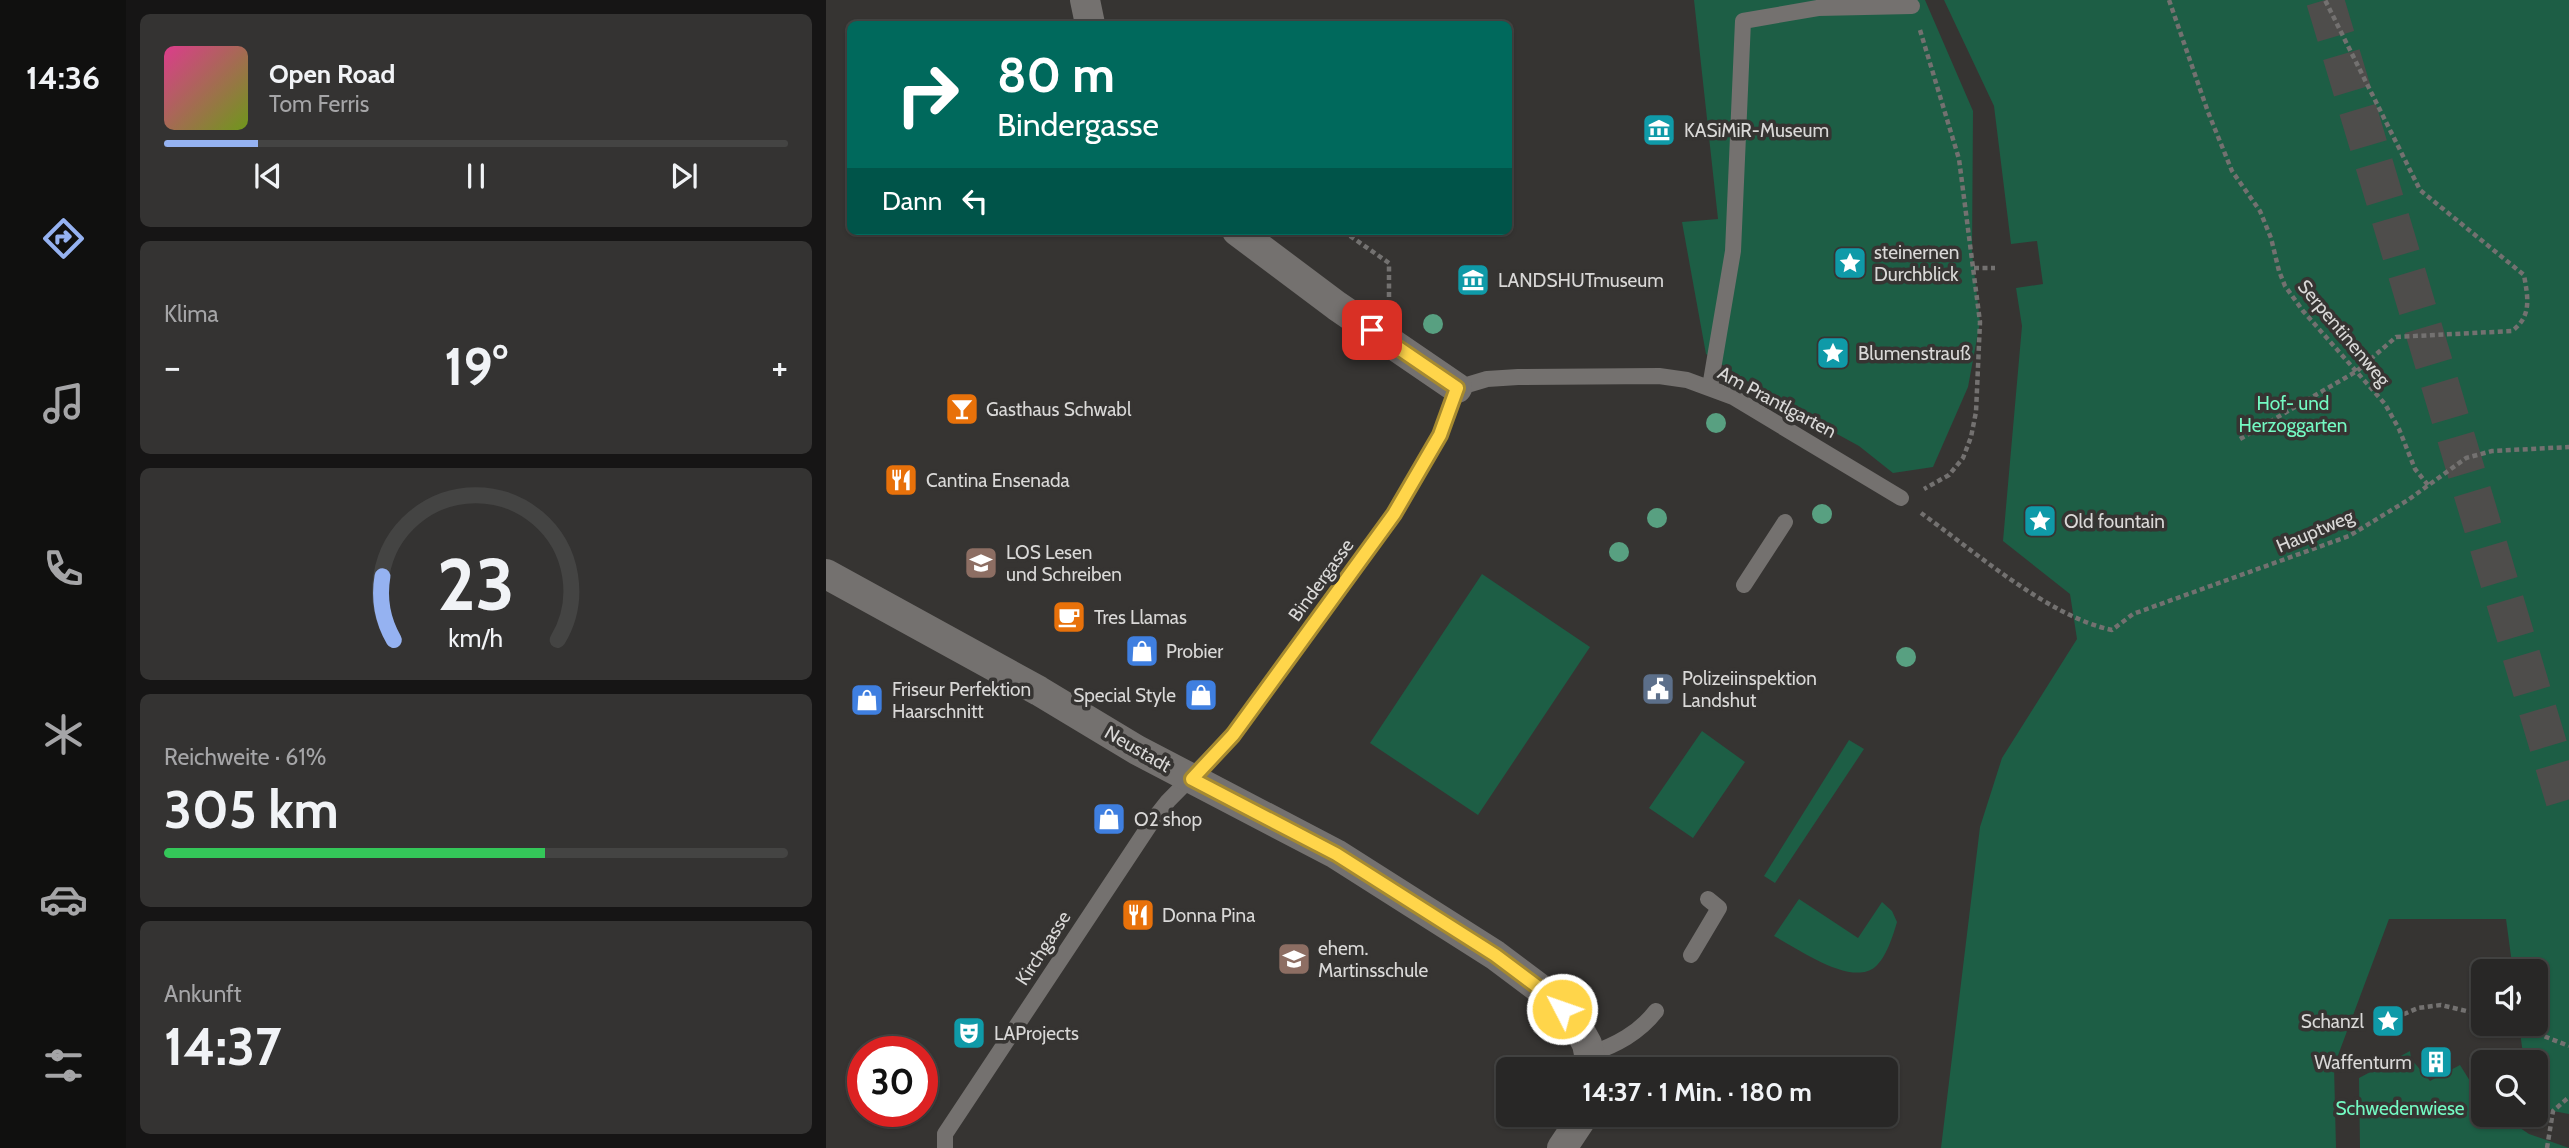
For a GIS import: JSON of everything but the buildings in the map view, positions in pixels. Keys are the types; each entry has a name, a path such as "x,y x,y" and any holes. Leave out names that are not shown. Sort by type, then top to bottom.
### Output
{"street":[{"path":"1085,0 1089,21"},
{"path":"1242,235 1457,388"},
{"name":"Neustadt","path":"826,574 1039,691 1137,750 1336,854 1495,955 1551,997 1574,1020 1587,1044 1590,1057"},
{"path":"1562,1148 1576,1127"}],"lane":[{"path":"1710,387 1733,251 1743,21 1818,8 1912,6"},
{"name":"Am Prantlgarten","path":"1457,388 1486,379 1647,376 1687,380 1733,397 1901,498"},
{"name":"Bindergasse","path":"1192,779 1233,735 1394,514 1440,435 1457,388"},
{"path":"1744,585 1785,522"},
{"name":"Kirchgasse","path":"945,1148 945,1135 1153,820 1168,801 1192,779"},
{"path":"1691,955 1719,908 1708,899"},
{"path":"1597,1057 1645,1025 1656,1011"}],"path":[{"name":"Serpentinenweg","path":"2169,0 2231,171 2260,211 2286,286 2303,311 2385,404 2399,429 2415,469 2428,485"},
{"path":"2240,439 2357,371 2396,337 2512,331 2521,324 2526,315 2527,292 2524,275 2420,190 2325,0"},
{"path":"1901,498 1935,485 1949,475 1963,458 1976,412 1980,322 1959,159 1912,6"},
{"path":"1349,235 1389,263 1390,342"},
{"path":"1974,268 1995,268"},
{"name":"Hauptweg","path":"1901,498 2043,601 2067,614 2107,630 2114,630 2133,614 2348,536 2466,458 2492,451 2569,447"},
{"path":"2388,1021 2418,1008 2441,1005 2471,1012"},
{"path":"2544,1036 2569,1046"},
{"path":"2547,1148 2553,1111 2569,1097"}],"green space":[{"path":"1694,0 1925,0 1973,111 1972,253 1980,322 1968,387 1933,467 1893,473 1859,446 1784,405 1706,354 1682,222 1718,219"},
{"name":"Hof- und Herzoggarten","path":"1944,0 2569,0 2569,1114 2548,1108 2548,1050 2522,1050 2521,1036 2548,1036 2548,959 2511,959 2506,919 2389,919 2334,1066 2336,1148 1941,1148 1980,827 2002,758 2077,639 2070,594 2003,541 2022,326 2016,288 2043,284 2037,241 2011,244 1994,106"},
{"path":"1482,574 1590,647 1478,815 1370,743"},
{"path":"1702,731 1745,762 1693,838 1649,808"},
{"path":"1849,740 1864,749 1775,883 1764,876"},
{"path":"1799,899 1858,938 1882,902 1892,911 1897,922 1883,958 1875,967 1865,972 1852,972 1824,964 1774,936"},
{"name":"Schwedenwiese","path":"2410,1051 2411,1059 2430,1081 2460,1065 2471,1083 2471,1127 2519,1127 2529,1134 2569,1148 2360,1148 2359,1078"}],"tunnel":[{"path":"2325,0 2569,815"}],"place":[{"name":"KASiMiR-Museum","path":"1659,130"},
{"name":"steinernen Durchblick","path":"1850,263"},
{"name":"LANDSHUTmuseum","path":"1473,280"},
{"name":"Blumenstrauß","path":"1833,353"},
{"name":"Gasthaus Schwabl","path":"962,409"},
{"name":"Cantina Ensenada","path":"901,480"},
{"name":"Old fountain","path":"2040,521"},
{"name":"LOS Lesen und Schreiben","path":"981,563"},
{"name":"Tres Llamas","path":"1069,617"},
{"name":"Probier","path":"1142,651"},
{"name":"Polizeiinspektion Landshut","path":"1658,689"},
{"name":"Special Style","path":"1201,695"},
{"name":"Friseur Perfektion Haarschnitt","path":"867,700"},
{"name":"O2 shop","path":"1109,819"},
{"name":"Donna Pina","path":"1138,915"},
{"name":"ehem. Martinsschule","path":"1294,959"},
{"name":"Schanzl","path":"2388,1021"},
{"name":"LAProjects","path":"969,1033"},
{"name":"Waffenturm","path":"2436,1062"}],"route":[{"path":"1372,330 1457,388 1440,435 1394,514 1233,735 1192,779 1336,854 1495,955 1551,997 1562,1009"}]}
